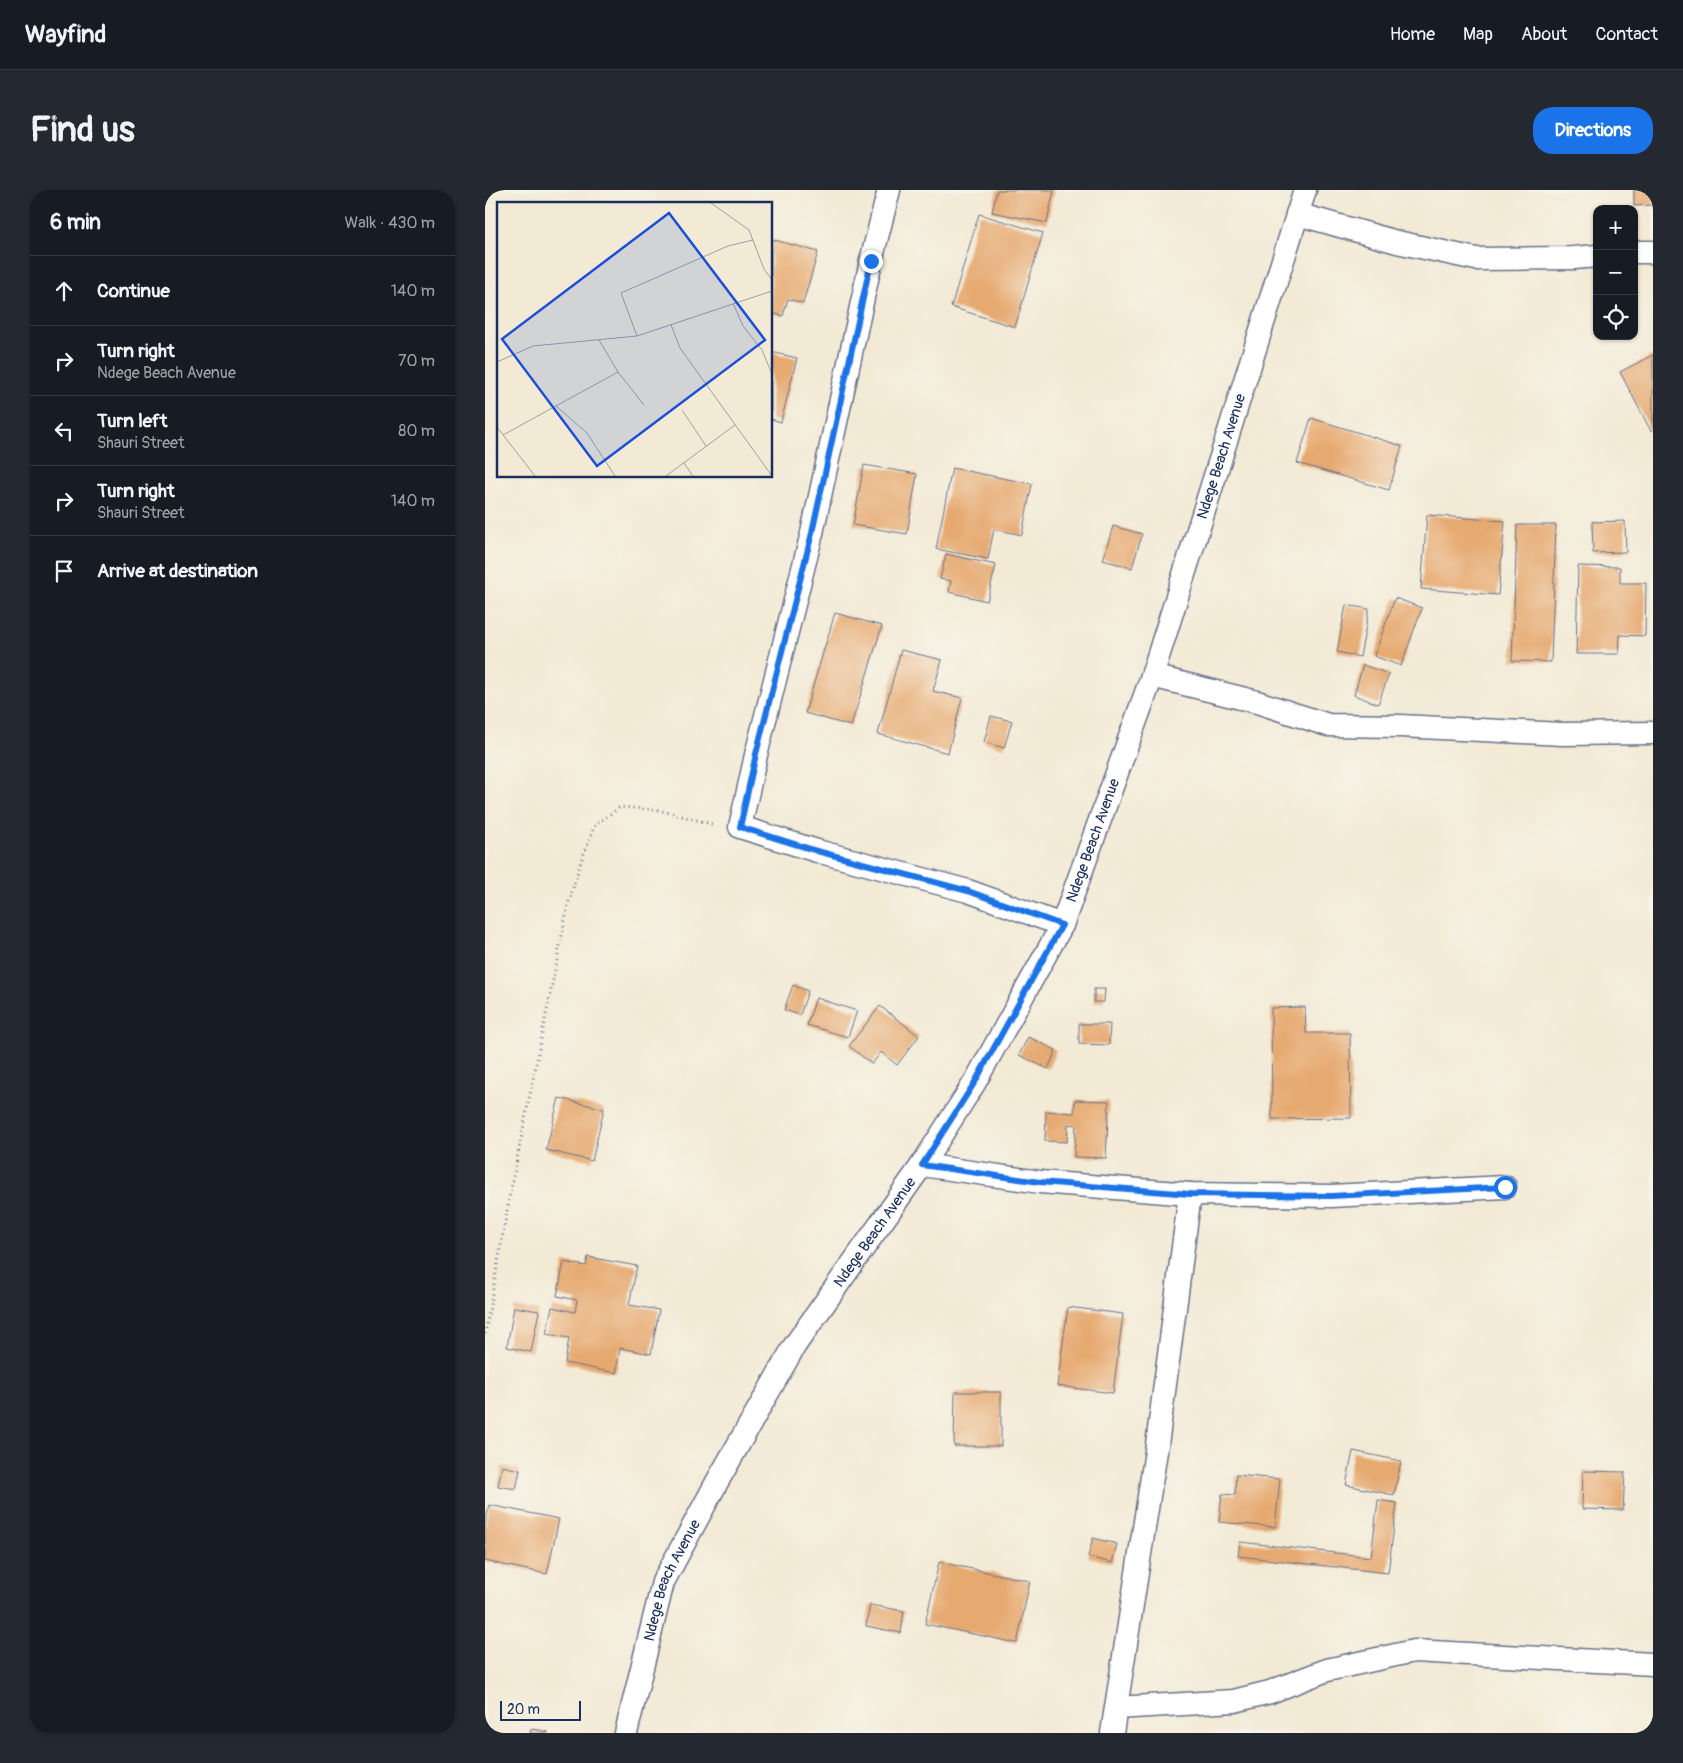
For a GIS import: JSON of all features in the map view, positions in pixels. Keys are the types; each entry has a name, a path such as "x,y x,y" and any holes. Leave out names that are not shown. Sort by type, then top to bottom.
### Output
{"street":[{"path":"889,190 871,261 812,533 756,754 740,827 817,851 968,891 1062,925"},
{"name":"Ndege Beach Avenue","path":"626,1733 663,1582 795,1345 922,1165 975,1082 1062,925 1152,676 1305,190"},
{"path":"1297,214 1397,242 1476,258 1593,256"},
{"path":"1638,252 1653,252"},
{"path":"1152,676 1257,702 1328,725 1400,726 1562,734 1653,733"},
{"path":"922,1165 1040,1182 1190,1194 1331,1196 1505,1187"},
{"path":"1112,1733 1157,1445 1190,1194"},
{"path":"1115,1708 1234,1701 1270,1692 1327,1670 1414,1651 1653,1664"}],"path":[{"path":"485,1334 510,1194 568,905 581,860 595,825 620,807 659,810 722,827 740,827"}],"building":[{"path":"997,190 1054,190 1047,223 992,212"},
{"path":"1634,190 1653,190 1653,205 1634,205"},
{"path":"979,214 1043,233 1015,327 951,307"},
{"path":"773,240 818,252 803,303 788,299 783,316 773,314"},
{"path":"773,352 797,358 781,422 773,420"},
{"path":"1653,355 1653,429 1651,431 1620,372"},
{"path":"1311,418 1402,446 1389,490 1297,463"},
{"path":"864,465 917,474 907,534 853,525"},
{"path":"952,468 1032,484 1022,535 994,529 988,559 936,549"},
{"path":"1427,515 1505,521 1498,595 1421,589"},
{"path":"1625,521 1626,552 1593,553 1592,522"},
{"path":"1517,525 1556,525 1551,662 1512,661"},
{"path":"1113,526 1142,534 1132,568 1103,560"},
{"path":"946,554 996,565 987,601 949,592 951,581 940,579"},
{"path":"1578,566 1620,567 1620,583 1646,583 1645,636 1620,635 1619,654 1576,654"},
{"path":"1395,598 1422,608 1401,666 1374,656"},
{"path":"1346,605 1369,609 1360,657 1337,652"},
{"path":"835,613 882,626 851,726 805,713"},
{"path":"901,650 942,660 933,691 962,698 948,753 878,734"},
{"path":"1363,665 1389,674 1378,704 1354,695"},
{"path":"991,716 1012,721 1004,748 984,742"},
{"path":"793,985 808,991 800,1015 784,1010"},
{"path":"1094,989 1105,989 1104,1002 1094,1002"},
{"path":"816,998 857,1011 848,1037 807,1025"},
{"path":"880,1006 919,1036 897,1065 881,1052 872,1064 849,1046"},
{"path":"1305,1007 1306,1033 1350,1033 1351,1118 1272,1119 1271,1008"},
{"path":"1079,1024 1110,1024 1109,1045 1079,1044"},
{"path":"1028,1037 1056,1050 1048,1069 1019,1055"},
{"path":"559,1098 604,1109 592,1161 546,1150"},
{"path":"1075,1100 1109,1101 1106,1158 1074,1157 1076,1125 1068,1124 1067,1142 1045,1141 1046,1111 1074,1113"},
{"path":"588,1257 637,1266 629,1305 659,1310 651,1354 620,1348 616,1373 565,1363 569,1338 546,1334 552,1307 575,1312 577,1300 557,1296 564,1262 586,1266"},
{"path":"514,1307 539,1311 531,1352 507,1347"},
{"path":"1068,1307 1123,1314 1113,1393 1057,1386"},
{"path":"955,1392 1001,1392 1001,1446 954,1446"},
{"path":"1353,1451 1401,1461 1394,1495 1346,1485"},
{"path":"502,1466 520,1470 516,1489 498,1486"},
{"path":"1583,1471 1625,1472 1623,1510 1582,1509"},
{"path":"1236,1475 1280,1479 1275,1527 1219,1522 1222,1494 1235,1495"},
{"path":"1378,1500 1397,1503 1388,1573 1238,1556 1240,1542 1371,1557"},
{"path":"489,1505 559,1519 547,1574 485,1561 485,1526"},
{"path":"1093,1538 1117,1544 1112,1563 1088,1557"},
{"path":"939,1562 1030,1581 1017,1643 925,1624"},
{"path":"870,1605 904,1611 901,1633 866,1626"},
{"path":"531,1729 548,1732 548,1733 530,1733"}],"route":[{"path":"871,261 812,533 756,754 740,827 817,851 968,891 1062,925 975,1082 922,1165 1040,1182 1190,1194 1331,1196 1505,1187"}]}
